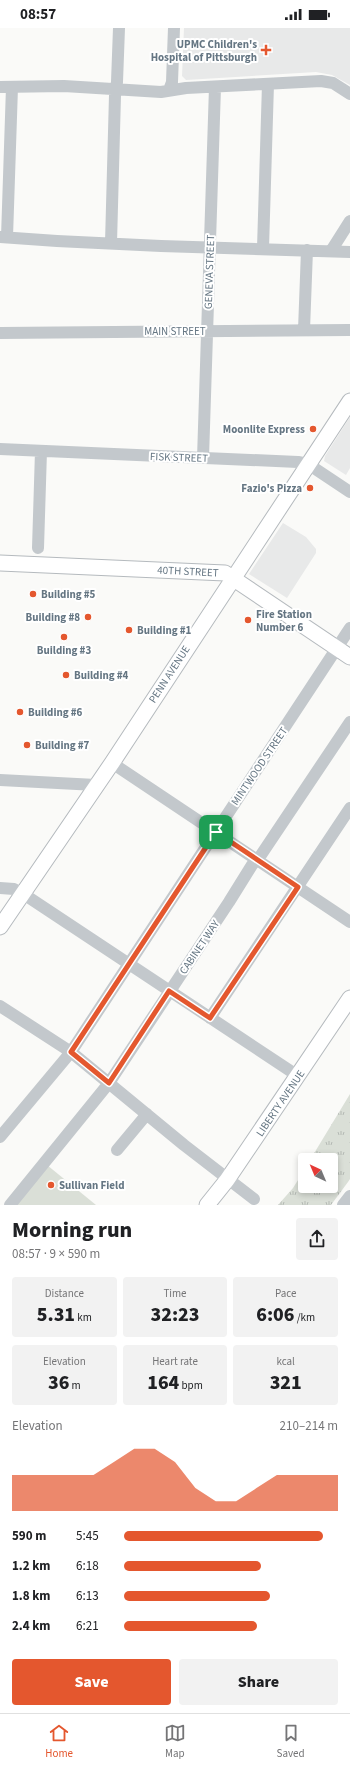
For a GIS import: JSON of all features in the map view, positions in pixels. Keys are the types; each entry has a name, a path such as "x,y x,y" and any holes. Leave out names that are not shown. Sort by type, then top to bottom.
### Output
{"main road":[{"name":"PENN AVENUE","path":"0,927 112,762 350,401"},
{"name":"40TH STREET","path":"0,563 190,570 225,573 350,657"},
{"name":"LIBERTY AVENUE","path":"207,1205 227,1180 350,998"}],"street":[{"path":"111,243 116,88 120,28"},
{"path":"169,90 172,82 174,28"},
{"path":"0,87 64,86 116,88 161,92 186,88 328,81 350,94"},
{"path":"262,248 268,84"},
{"path":"12,87 3,237 111,243 350,252"},
{"name":"GENEVA STREET","path":"203,458 215,87"},
{"path":"331,251 350,221"},
{"path":"304,330 307,250"},
{"name":"MAIN STREET","path":"0,333 350,330"},
{"name":"FISK STREET","path":"0,449 298,462 308,464 350,492"},
{"path":"38,548 41,451"},
{"name":"MINTWOOD STREET","path":"0,1137 71,1052 350,628"},
{"name":"CABINET WAY","path":"10,1205 109,1083 350,722"},
{"path":"112,762 350,922"},
{"path":"0,780 96,785"},
{"path":"210,1018 350,808"},
{"path":"0,888 14,889 22,893 298,1076"},
{"path":"0,1006 71,1052 227,1180 254,1199"},
{"path":"117,1150 147,1114"},
{"path":"343,1205 350,1196"}],"shaded area":[{"name":"UPMC Children's Hospital of Pittsburgh","path":"184,28 350,28 350,85 332,75 316,72 186,80 182,76"},
{"path":"350,417 350,468 346,475 324,461 325,456"},
{"path":"283,523 306,537 316,549 316,553 287,598 249,574"}],"green space":[{"path":"350,1094 350,1179 331,1205 278,1205 298,1180 298,1193 338,1193 338,1153 314,1153"},
{"name":"Sullivan Field","path":"47,1165 96,1205 14,1205"}],"place":[{"name":"UPMC Children's Hospital of Pittsburgh","path":"266,50"},
{"name":"Moonlite Express","path":"313,429"},
{"name":"Fazio's Pizza","path":"310,488"},
{"name":"Building #5","path":"33,594"},
{"name":"Building #8","path":"88,617"},
{"name":"Fire Station Number 6","path":"248,620"},
{"name":"Building #1","path":"129,630"},
{"name":"Building #3","path":"64,637"},
{"name":"Building #4","path":"66,675"},
{"name":"Building #6","path":"20,712"},
{"name":"Building #7","path":"27,745"},
{"name":"Sullivan Field","path":"51,1185"}],"route":[{"path":"216,832 298,887 210,1018 169,991 109,1083 71,1052 216,832"}]}
